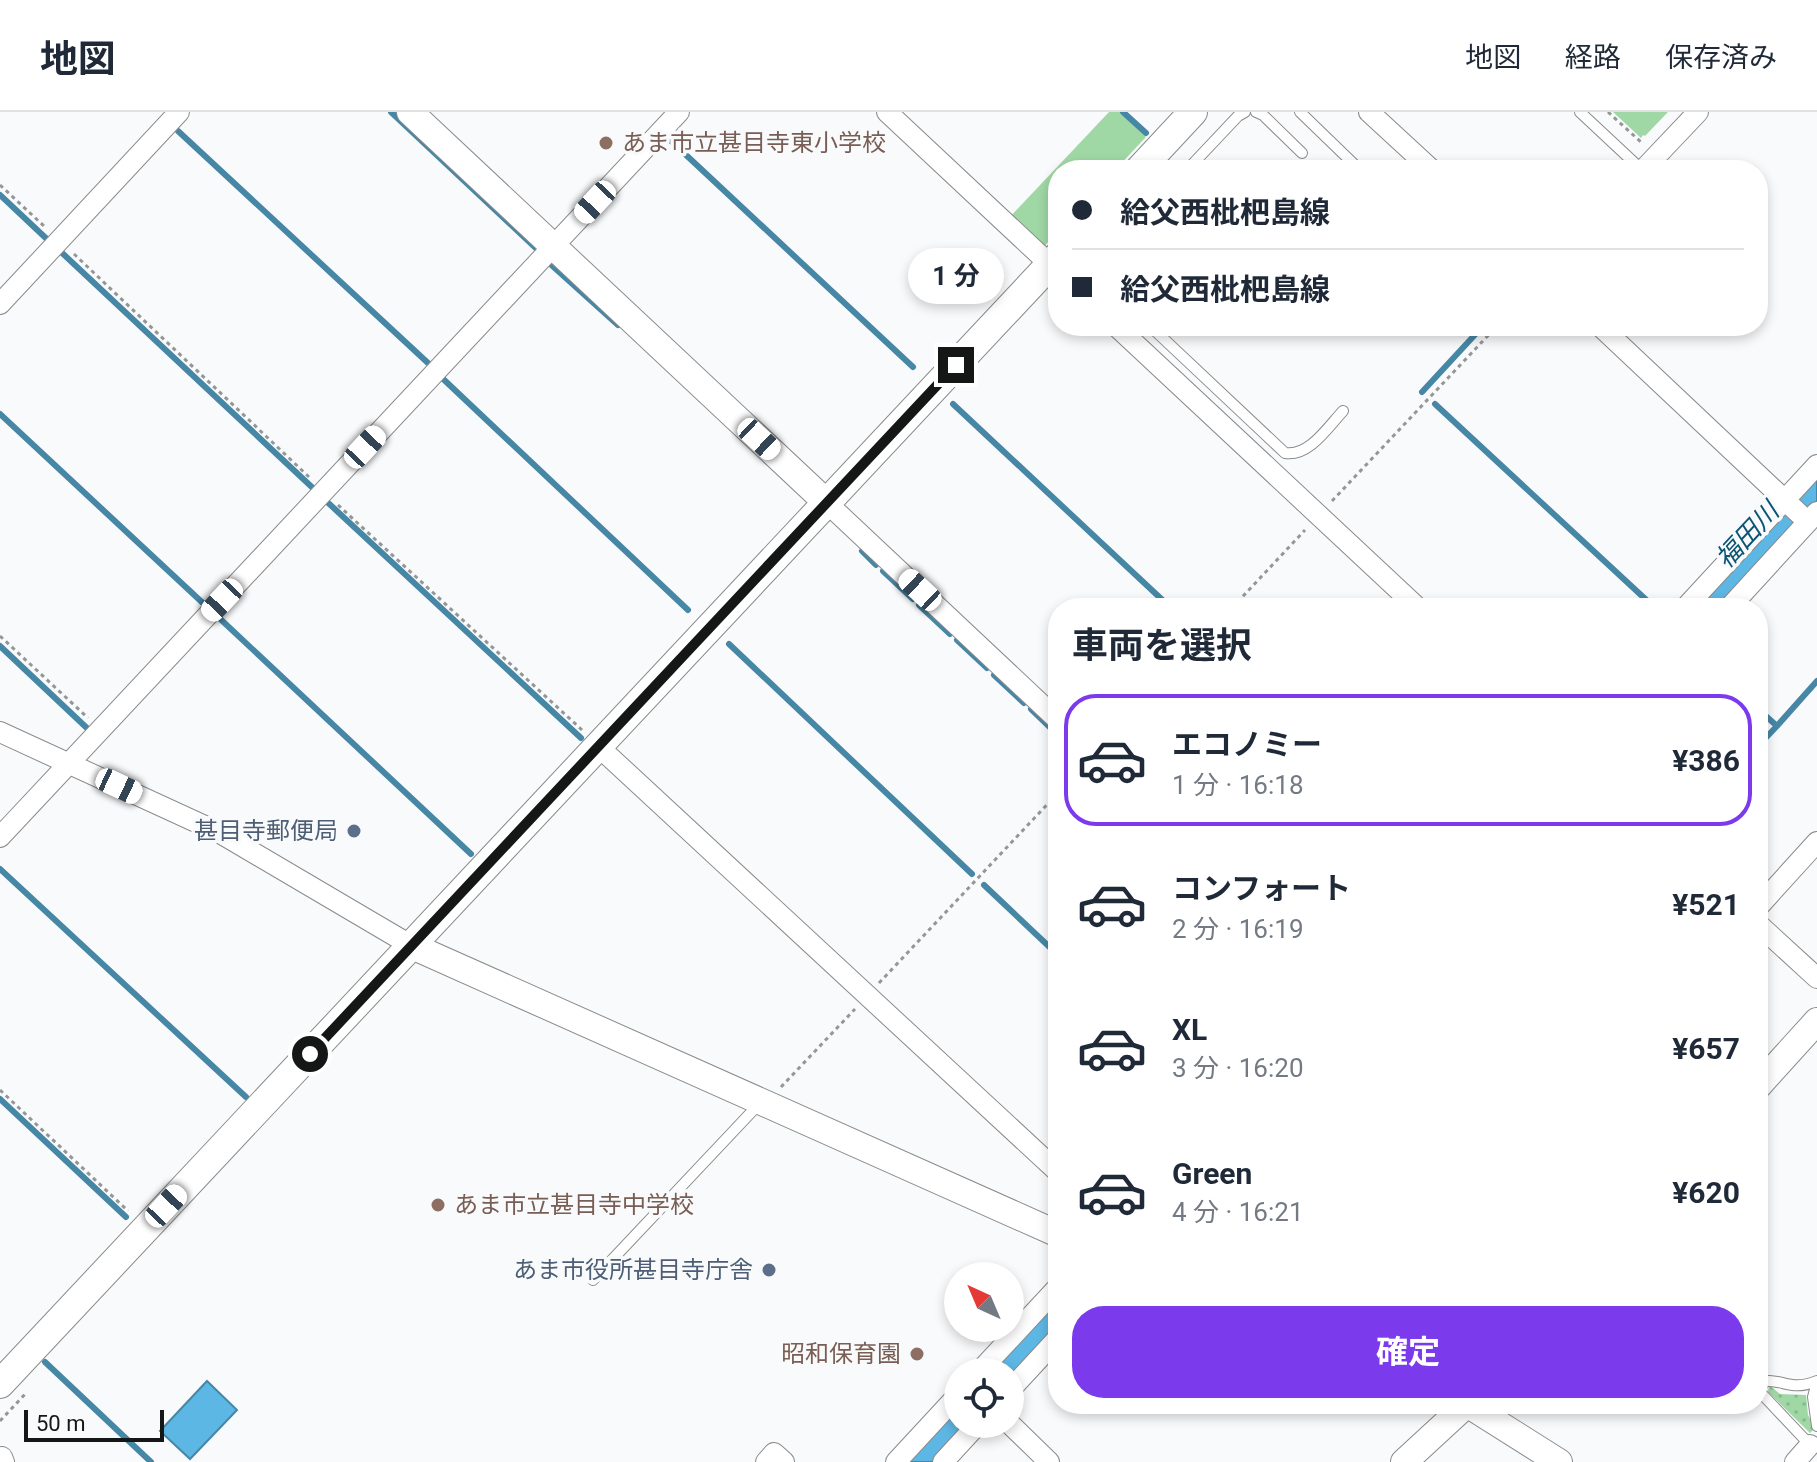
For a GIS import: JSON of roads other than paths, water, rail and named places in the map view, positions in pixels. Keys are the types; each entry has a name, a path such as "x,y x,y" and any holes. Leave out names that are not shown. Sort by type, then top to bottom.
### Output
{"main road":[{"path":"1148,160 1193,112"},
{"path":"0,1384 1048,271"}],"street":[{"path":"0,304 179,112"},
{"path":"410,112 1048,711"},
{"path":"0,837 679,112"},
{"path":"887,112 1048,258"},
{"path":"1369,112 1421,160"},
{"path":"1653,160 1698,112"},
{"path":"1127,336 1407,598"},
{"path":"1611,336 1810,523 1739,598"},
{"path":"1694,598 1817,465"},
{"path":"0,732 220,833 412,946 1048,1230"},
{"path":"599,747 1048,1163"},
{"path":"1768,896 1817,842"},
{"path":"1768,933 1817,978"},
{"path":"1768,1075 1817,1021"},
{"path":"992,1358 1048,1298"},
{"path":"1024,1375 1048,1349"},
{"path":"896,1462 944,1410"},
{"path":"1404,1462 1456,1414"},
{"path":"1483,1414 1559,1462"},
{"path":"943,1462 965,1438"},
{"path":"1024,1438 1049,1462"},
{"path":"1795,1462 1815,1440"},
{"path":"766,1462 774,1453 784,1462"}],"lane":[{"path":"1196,160 1245,112"},
{"path":"1256,112 1263,115 1302,153"},
{"path":"1300,112 1350,160"},
{"path":"1580,112 1640,160"},
{"path":"1161,336 1285,453 1292,455 1303,451 1343,411"},
{"path":"593,1280 762,1104"},
{"path":"1768,1380 1802,1387 1817,1382"},
{"path":"1815,1440 1813,1397 1817,1382"},
{"path":"1768,1399 1815,1440"}],"water":[{"path":"1817,476 1817,503 1729,598 1704,598"},
{"path":"1048,1311 1048,1338 1024,1364 1024,1358 1004,1358 1019,1342 1024,1342 1024,1337"},
{"path":"207,1381 237,1410 190,1459 160,1431"},
{"path":"944,1423 944,1438 955,1438 933,1462 908,1462"}],"waterway":[{"path":"391,112 539,251"},
{"path":"1123,112 1146,133"},
{"path":"178,131 428,363"},
{"path":"670,140 913,367"},
{"path":"0,195 50,242"},
{"path":"60,251 315,490"},
{"path":"547,261 618,325"},
{"path":"1422,392 1474,336"},
{"path":"440,376 688,610"},
{"path":"953,404 1160,598"},
{"path":"1435,404 1644,598"},
{"path":"0,414 205,605"},
{"path":"324,499 581,738"},
{"path":"862,551 876,565"},
{"path":"883,571 913,599"},
{"path":"919,605 950,634"},
{"path":"216,615 471,854"},
{"path":"957,640 987,668"},
{"path":"729,644 972,874"},
{"path":"0,646 89,730"},
{"path":"994,675 1024,703"},
{"path":"1777,726 1817,681"},
{"path":"1031,709 1048,725"},
{"path":"1768,718 1777,726 1768,735"},
{"path":"0,869 246,1097"},
{"path":"984,885 1048,946"},
{"path":"0,1099 126,1217"},
{"path":"45,1362 151,1462"}],"place":[{"name":"あま市立甚目寺東小学校","path":"606,143"},
{"name":"甚目寺郵便局","path":"354,831"},
{"name":"あま市立甚目寺中学校","path":"438,1205"},
{"name":"あま市役所甚目寺庁舎","path":"769,1270"},
{"name":"昭和保育園","path":"917,1354"}],"water label":[{"name":"福田川","path":"1747,535"}]}
